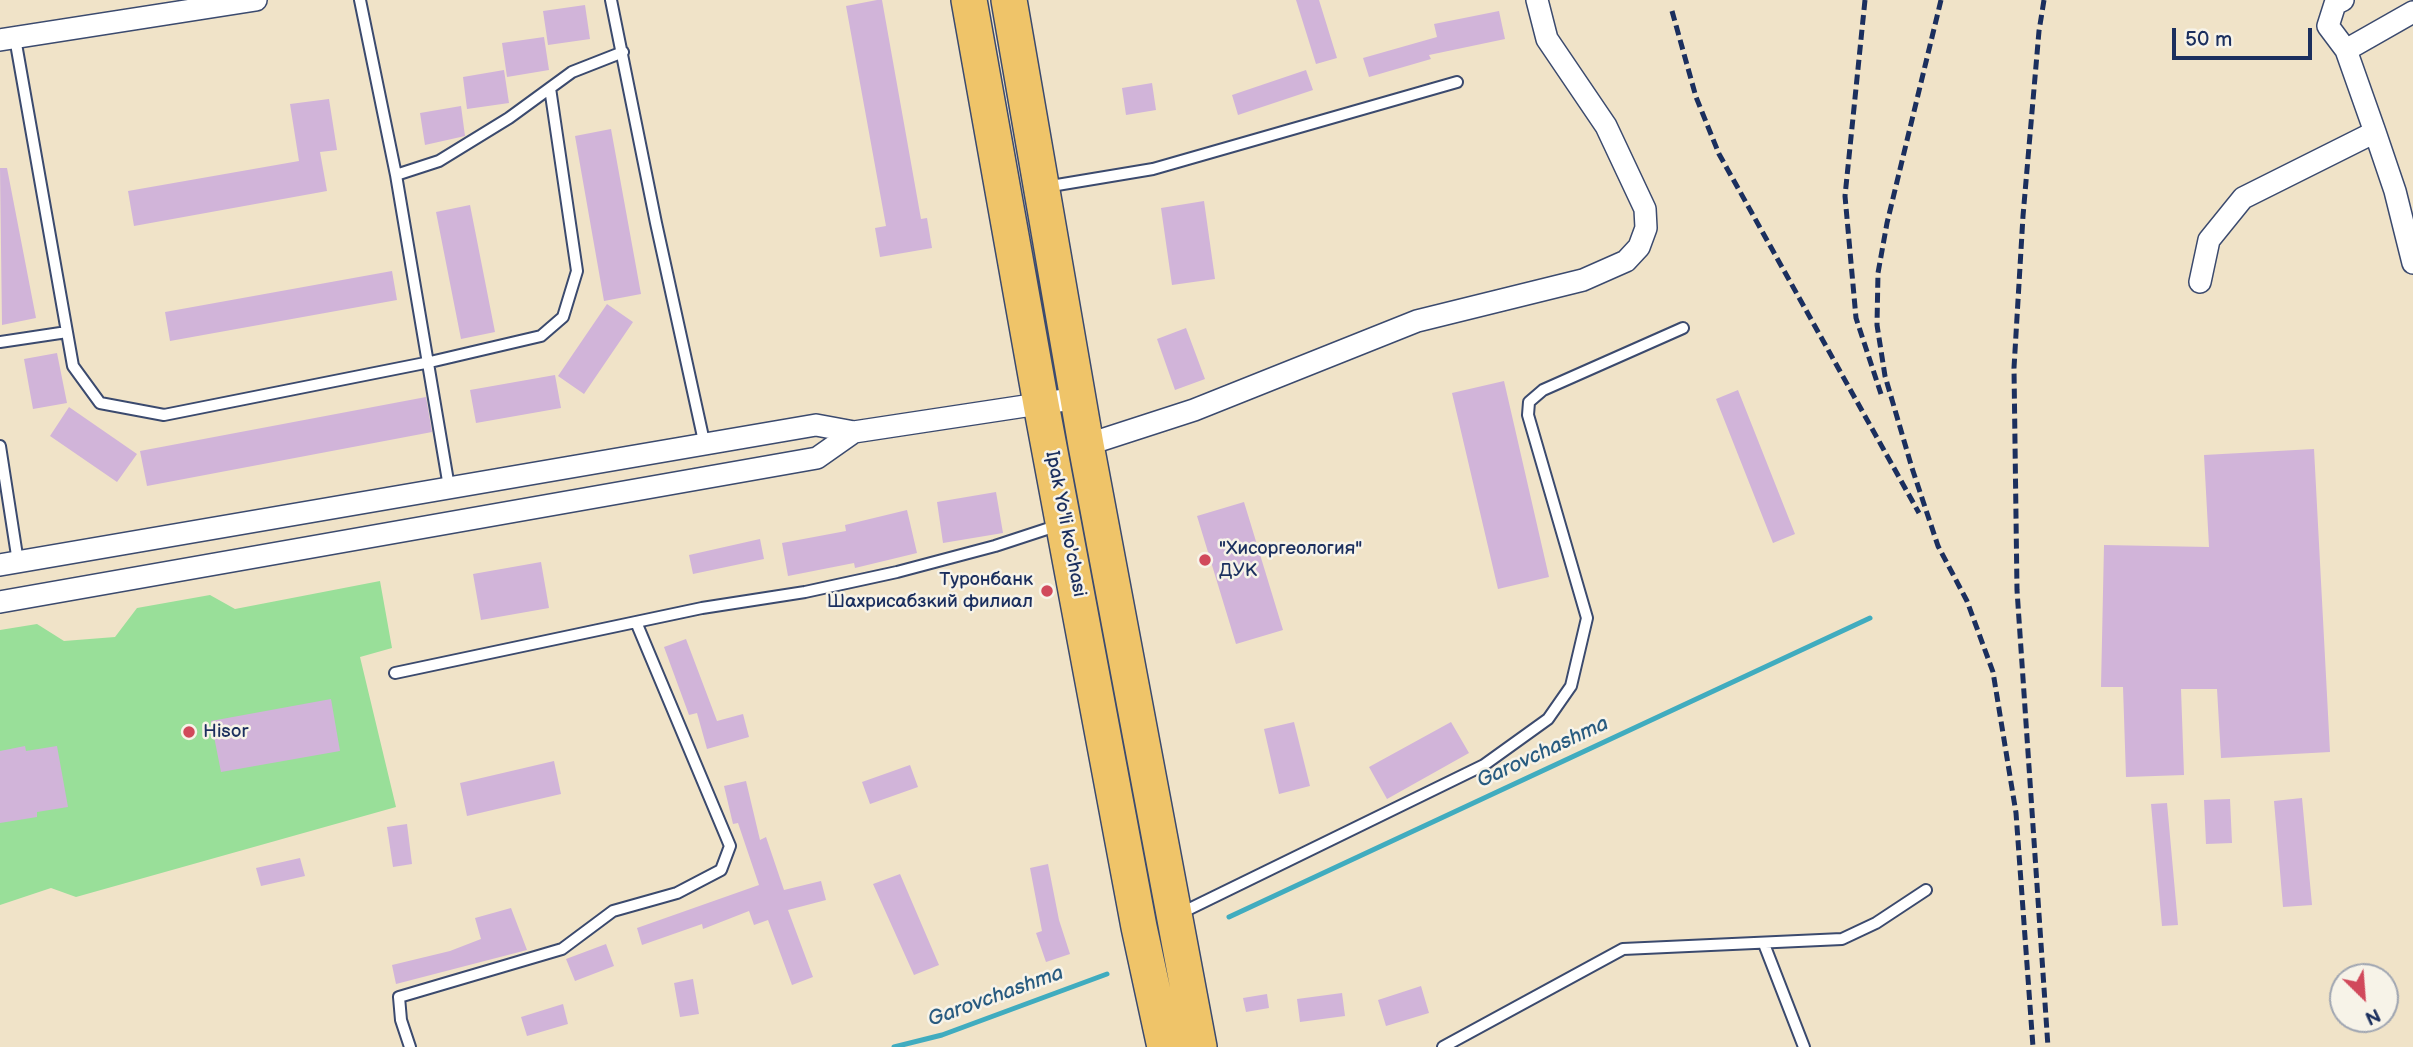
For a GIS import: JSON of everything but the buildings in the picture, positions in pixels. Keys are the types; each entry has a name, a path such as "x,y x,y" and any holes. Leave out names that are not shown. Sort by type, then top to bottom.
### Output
{"main road":[{"name":"Ipak Yo'li ko'chasi","path":"969,0 1041,404 1139,927 1165,1047"},
{"name":"Ipak Yo'li ko'chasi","path":"1009,0 1086,445 1199,1047"}],"street":[{"path":"1086,445 1194,410 1418,321 1583,280 1626,261 1639,247 1646,228 1645,209 1606,126 1547,39 1537,0"},
{"path":"2343,0 2335,4 2328,26 2346,50 2395,191 2413,263"},
{"path":"8,39 243,1"},
{"path":"2346,50 2413,12"},
{"path":"2200,282 2209,240 2243,198 2375,132"},
{"path":"9,564 816,425 854,432 1078,398"},
{"path":"0,602 817,458 854,432"}],"lane":[{"path":"360,0 396,175 430,362 449,487"},
{"path":"611,0 705,446"},
{"path":"8,39 73,366 100,403 164,415 430,362 541,336 563,317 577,271 550,88"},
{"path":"396,175 439,161 572,72 623,52"},
{"path":"1042,187 1153,169 1457,82"},
{"path":"1173,917 1484,765 1548,719 1571,686 1587,618 1528,415 1529,402 1543,390 1683,328"},
{"path":"0,342 67,332"},
{"path":"0,446 9,564"},
{"path":"395,673 636,622 897,572 995,546 1065,523"},
{"path":"410,1047 401,1020 399,997 562,949 613,911 677,893 721,870 730,846 636,622"},
{"path":"1443,1047 1623,949 1842,939 1876,923 1926,890"},
{"path":"1763,944 1804,1047"}],"green space":[{"name":"Hisor","path":"380,581 392,648 360,657 396,807 76,897 51,888 0,905 0,630 37,624 64,641 115,637 137,608 210,595 235,609"}],"waterway":[{"name":"Garovchashma","path":"1229,917 1870,618"},
{"name":"Garovchashma","path":"894,1047 942,1035 1107,974"}],"railway":[{"path":"1865,0 1845,196 1856,318 1881,394"},
{"path":"1941,0 1887,223 1878,273 1877,325 1885,376 1938,546 1967,601 1993,672 2016,813 2033,1047"},
{"path":"2044,0 2023,216 2014,368 2017,590 2048,1047"},
{"path":"1672,11 1696,97 1719,154 1919,513"}],"place":[{"name":"\"Хисоргеология\" ДУК","path":"1205,560"},
{"name":"Туронбанк Шахрисабзкий филиал","path":"1047,591"},
{"name":"Hisor","path":"189,732"}]}
